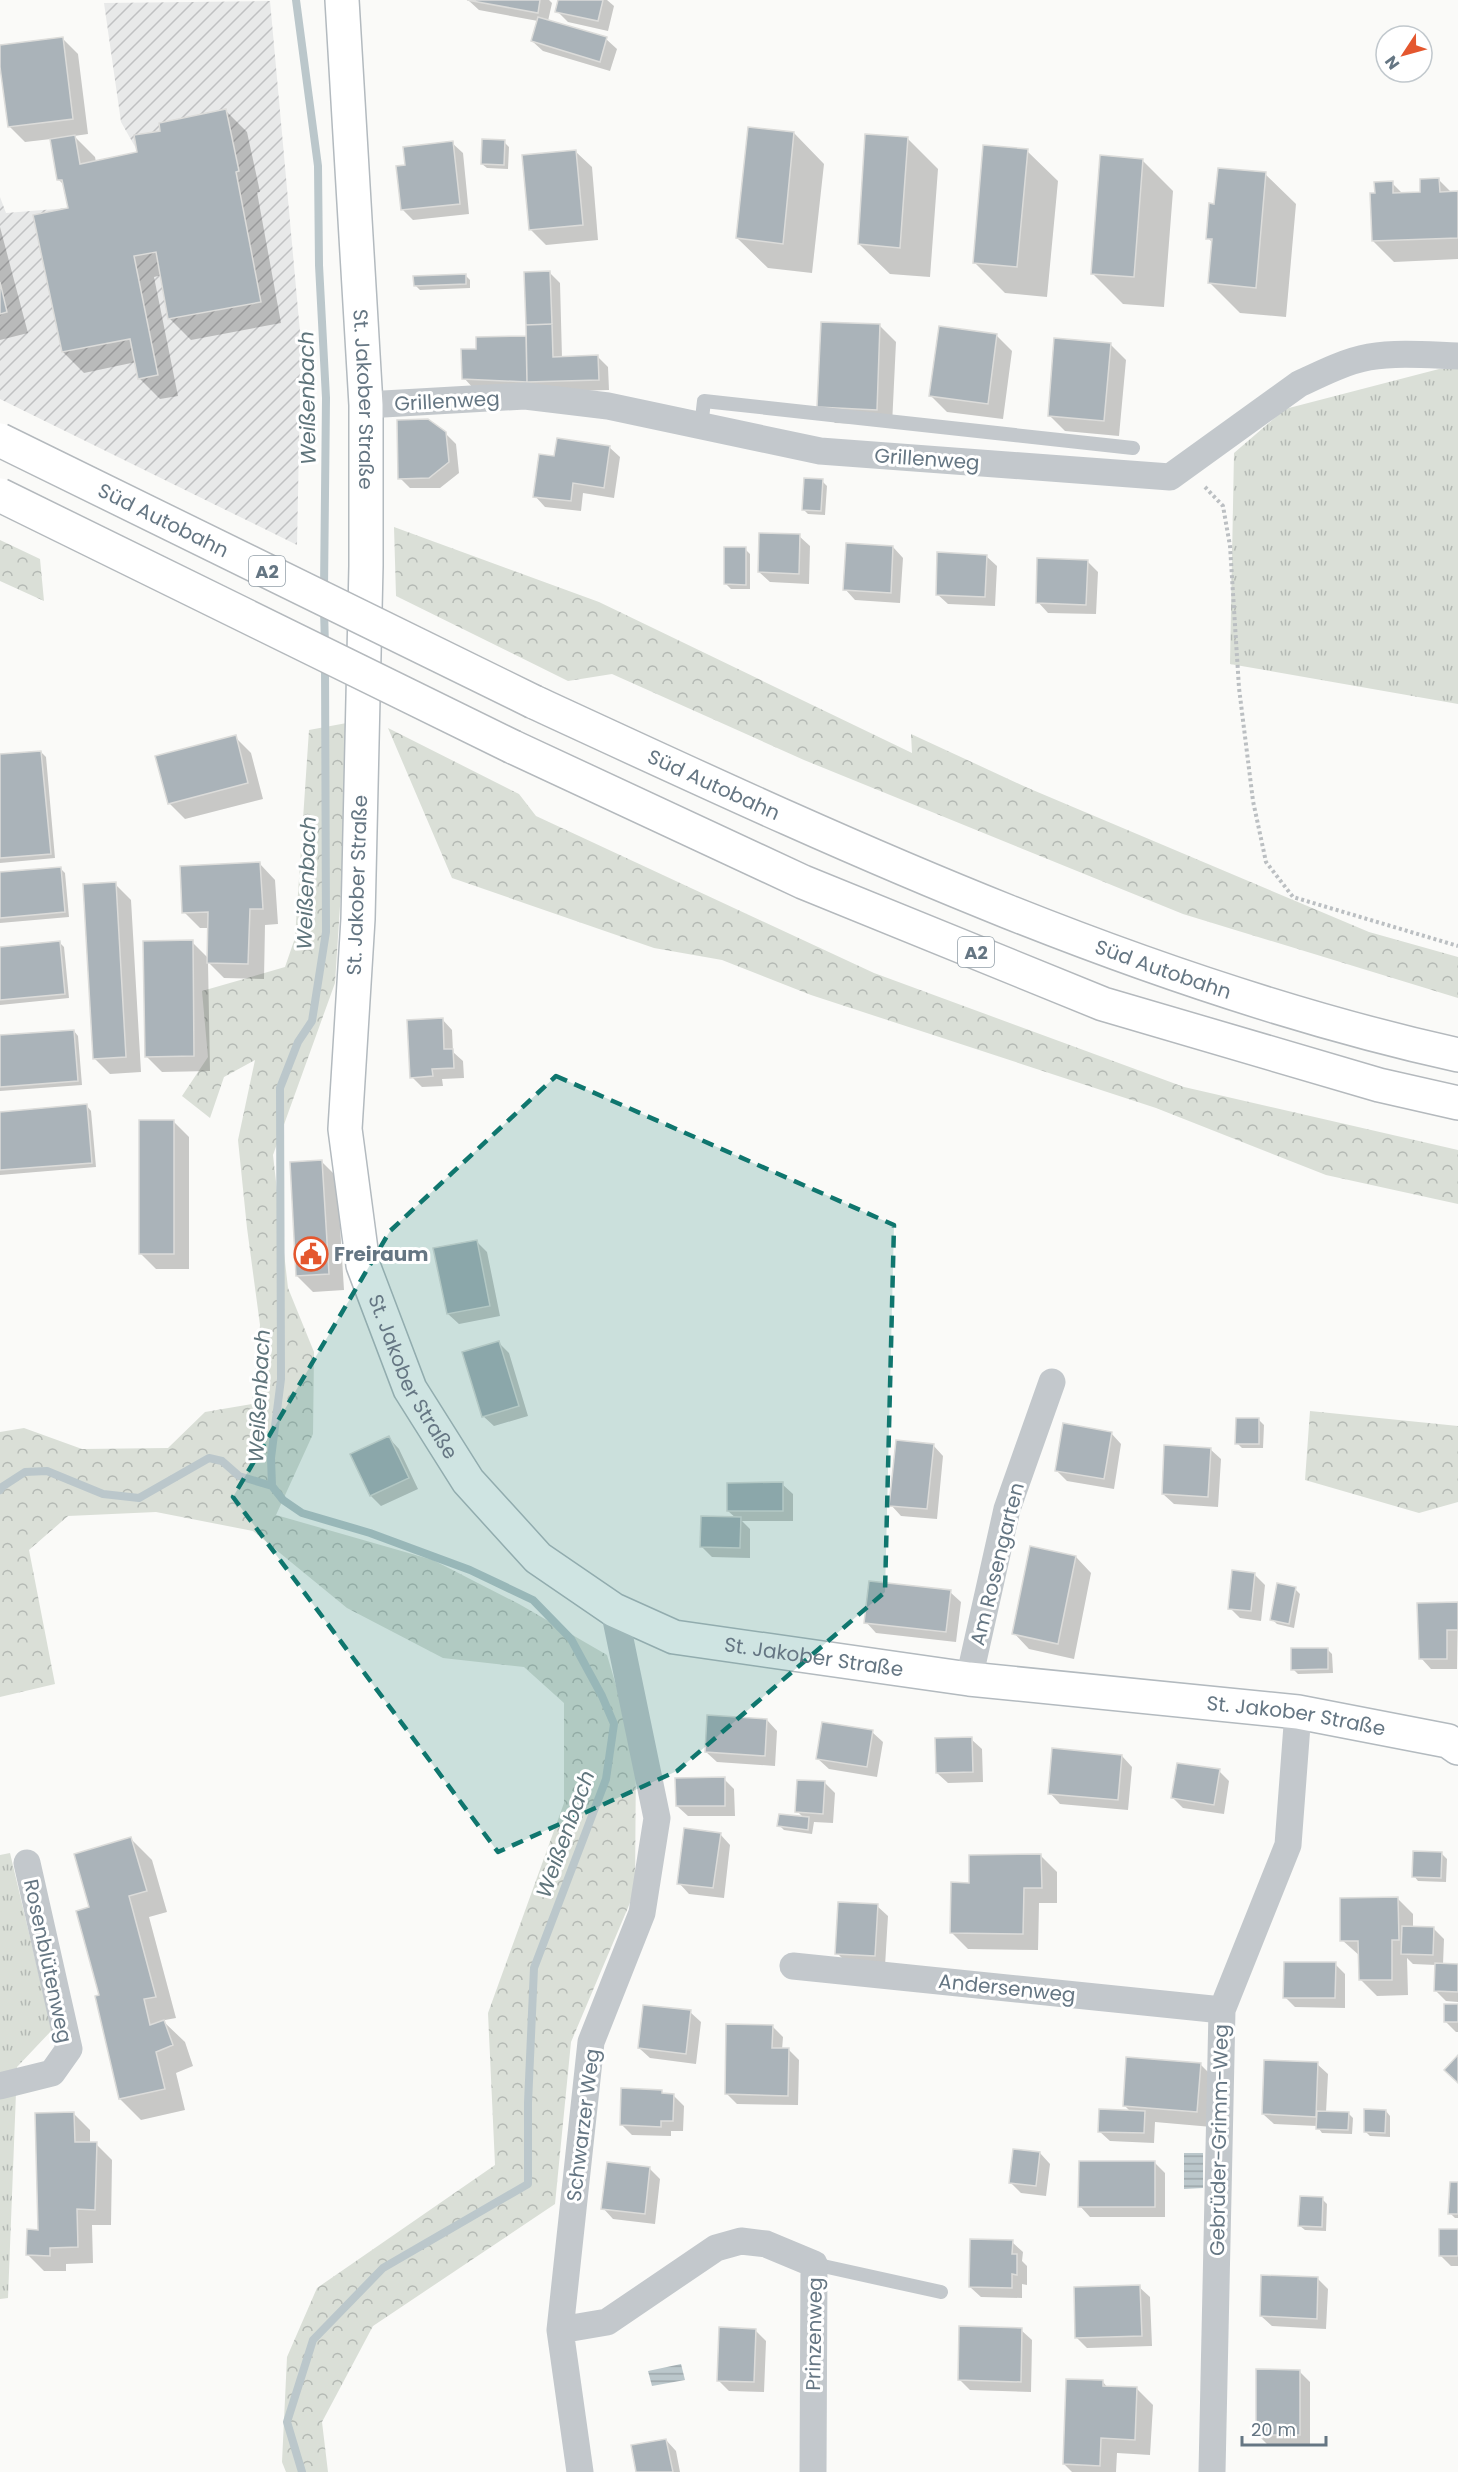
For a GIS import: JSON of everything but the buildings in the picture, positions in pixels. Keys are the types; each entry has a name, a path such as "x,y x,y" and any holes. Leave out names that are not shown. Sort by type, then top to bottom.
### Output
{"main road":[{"name":"St. Jakober Straße","path":"342,0 366,405 366,567 358,919 345,1129 363,1265 410,1389 468,1480 538,1558 614,1610 674,1637 969,1679 1298,1712 1448,1741 1458,1748"},
{"name":"Süd Autobahn","path":"0,440 534,702 825,836 971,897 1108,949 1266,1003 1392,1040 1458,1055"},
{"name":"A2","path":"0,495 513,747 803,882 1103,1004 1379,1085 1458,1103"}],"street":[{"path":"1170,477 1299,384 1320,375 1368,357 1458,356"},
{"name":"Grillenweg","path":"366,405 525,396 608,406 820,451 1170,477"},
{"name":"Am Rosengarten","path":"969,1679 1007,1509 1052,1382"},
{"name":"Schwarzer Weg","path":"580,2472 560,2330 591,2042 642,1913 657,1818 614,1610"},
{"name":"Gebrüder-Grimm-Weg","path":"1212,2472 1222,2010 1288,1845 1298,1712"},
{"name":"Rosenblütenweg","path":"0,2086 52,2073 69,2049 27,1863"},
{"name":"Andersenweg","path":"793,1966 1222,2010"},
{"name":"Prinzenweg","path":"560,2330 607,2322 716,2248 741,2241 766,2244 814,2264 813,2472"}],"lane":[{"path":"701,427 704,401 1133,448"},
{"path":"814,2264 941,2292"}],"path":[{"path":"1170,477 1198,480 1223,506 1230,546 1239,688 1253,801 1266,861 1293,897 1458,946"}],"highlighted area":[{"path":"556,1076 894,1225 885,1592 677,1771 498,1852 233,1497 390,1231"}],"shaded area":[{"path":"270,1 301,343 297,545 0,399 0,197 6,213 68,208 59,168 138,152 121,122 104,3"},
{"path":"1184,2153 1203,2153 1203,2188 1184,2189"},
{"path":"681,2364 685,2380 652,2386 648,2371"}],"green space":[{"path":"1439,369 1458,369 1458,704 1230,664 1234,453 1285,409"},
{"path":"394,527 599,602 912,753 911,734 1028,788 1369,932 1458,957 1458,998 1183,914 804,760 612,674 568,681 396,596"},
{"path":"0,540 40,559 44,601 0,581"},
{"path":"352,722 335,983 273,1155 288,1288 314,1352 313,1434 276,1515 433,1560 519,1604 607,1655 636,1753 635,1891 571,2042 555,2204 373,2326 322,2422 328,2472 286,2472 282,2462 287,2357 317,2288 495,2165 488,2013 564,1803 564,1703 524,1667 443,1658 347,1608 253,1531 156,1512 68,1516 29,1550 55,1684 0,1697 0,1432 24,1428 82,1449 168,1448 205,1412 252,1404 260,1325 238,1140 255,1060 224,1077 210,1118 182,1096 208,1057 202,991 285,967 295,938 309,730"},
{"path":"388,728 519,794 536,816 874,973 1184,1087 1458,1150 1458,1204 1326,1175 1156,1108 811,995 722,960 654,948 452,878"},
{"path":"1310,1411 1458,1426 1458,1502 1419,1513 1305,1480"},
{"path":"10,1853 52,2030 17,2067 8,2298 0,2299 0,1855"}],"waterway":[{"name":"Weißenbach","path":"296,0 318,166 319,265 326,398 324,590"},
{"name":"Weißenbach","path":"324,609 325,647"},
{"name":"Weißenbach","path":"302,2472 287,2422 313,2340 383,2268 528,2184 528,2103 534,1968 606,1779 614,1724 602,1696 571,1639 533,1600 470,1570 370,1533 302,1513 283,1500 272,1486 271,1458 281,1379 280,1088 298,1042 312,1021 326,932 325,663"},
{"path":"0,1490 25,1472 47,1471 103,1494 139,1498 209,1458 222,1461 239,1476 272,1486"}],"place":[{"name":"Freiraum","path":"311,1254"}]}
